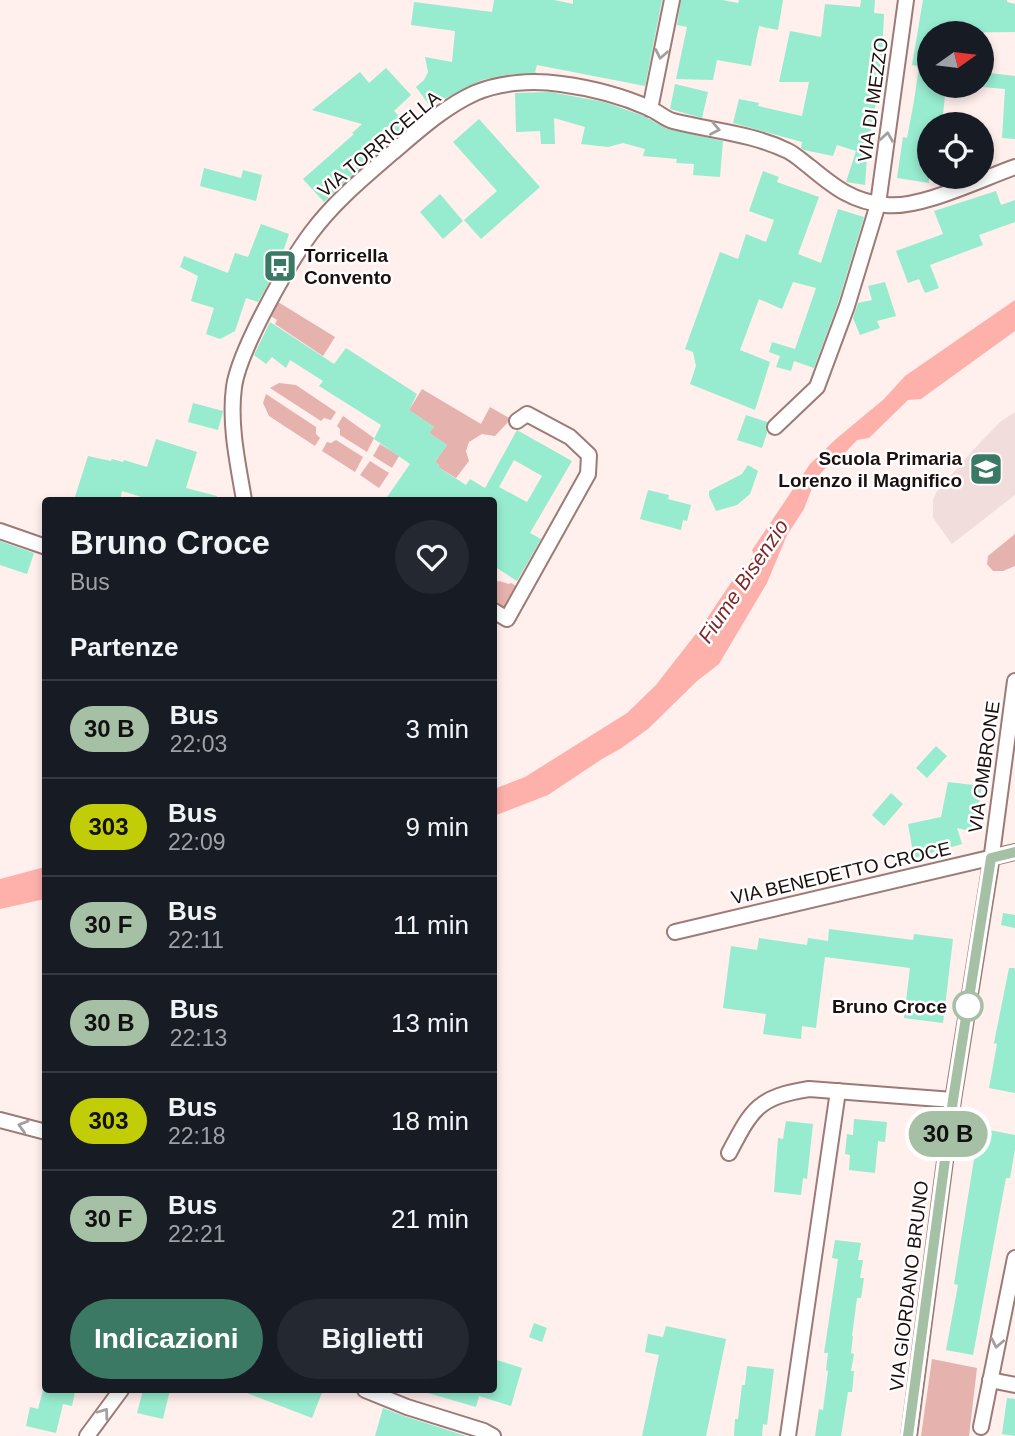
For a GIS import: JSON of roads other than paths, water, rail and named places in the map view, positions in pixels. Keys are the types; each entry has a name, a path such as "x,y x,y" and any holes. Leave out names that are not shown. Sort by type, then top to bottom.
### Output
{"street":[{"path":"650,109 672,0"},
{"name":"VIA DI MEZZO","path":"775,428 817,387 847,306 878,204 906,0"},
{"name":"VIA TORRICELLA","path":"243,497 237,461 232,402 238,367 302,244 351,188 431,121 476,93 523,83 559,84 597,90 650,109 670,120 757,137 792,153 850,197 878,204"},
{"path":"878,204 902,205 920,201 1015,167"},
{"path":"497,613 507,619 588,474 589,455 570,437 527,414 517,422"},
{"path":"0,531 42,546"},
{"name":"VIA OMBRONE","path":"991,858 1011,731 1015,681"},
{"name":"VIA BENEDETTO CROCE","path":"675,932 1015,852"},
{"name":"VIA GIORDANO BRUNO","path":"909,1436 953,1100 991,858"},
{"path":"729,1153 747,1117 768,1100 789,1092 809,1089 953,1100"},
{"path":"789,1436 838,1091"},
{"path":"0,1121 42,1131"},
{"path":"981,1427 1015,1258"},
{"path":"990,1380 1015,1385"},
{"path":"87,1436 119,1393"},
{"path":"372,1393 493,1436"}],"water":[{"name":"Fiume Bisenzio","path":"1015,300 1015,331 921,399 908,400 869,438 857,440 815,480 804,509 787,535 767,583 719,664 697,681 648,729 620,749 548,795 497,815 497,788 525,777 627,713 656,685 702,626 734,578 741,574 754,555 752,550 810,464 884,399 905,376"},
{"path":"42,868 42,900 0,909 0,879"}],"place":[{"name":"Torricella Convento","path":"280,266"},
{"name":"Scuola Primaria Lorenzo il Magnifico","path":"986,469"},
{"name":"Bruno Croce","path":"968,1006"}]}
